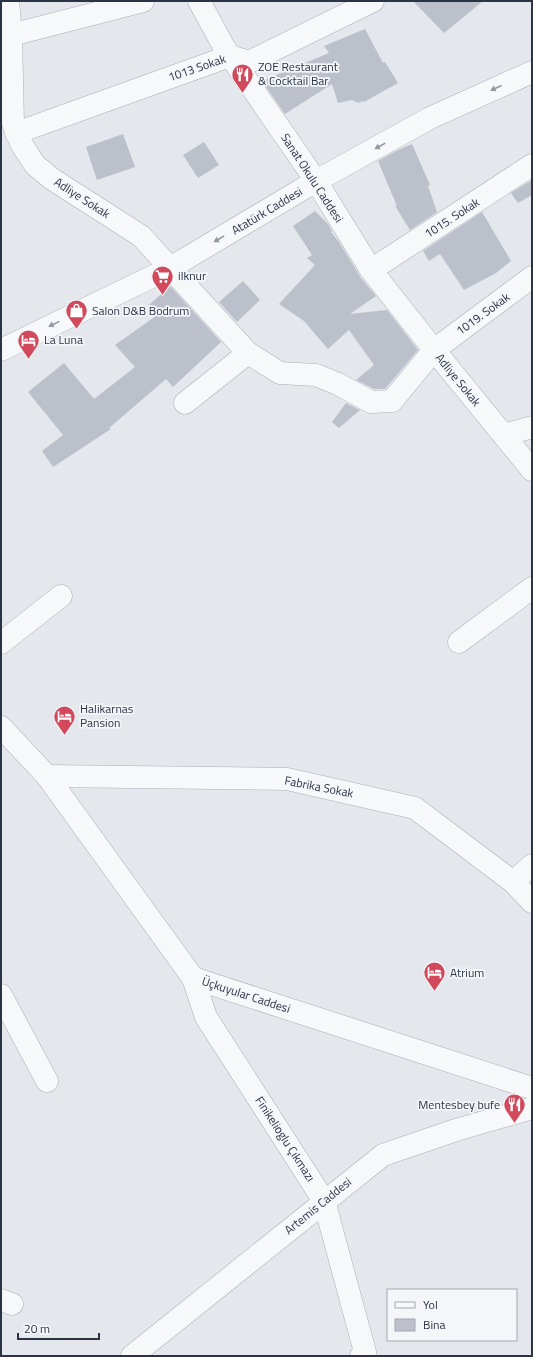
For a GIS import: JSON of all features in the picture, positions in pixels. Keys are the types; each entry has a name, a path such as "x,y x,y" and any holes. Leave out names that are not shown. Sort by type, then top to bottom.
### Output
{"street":[{"name":"Adliye Sokak","path":"8,1 11,34 12,123 22,145 35,166 52,180 141,236 248,353 280,373 316,375 338,384 371,402 392,401 434,350 532,470"},
{"path":"11,34 143,1"},
{"name":"Sanat Okulu Caddesi","path":"199,1 224,47 316,182 371,270 434,350"},
{"name":"1013 Sokak","path":"16,133 230,56 249,62 372,1"},
{"name":"Atatürk Caddesi","path":"1,350 170,268 316,182 430,118 532,72"},
{"name":"1015. Sokak","path":"371,270 532,165"},
{"name":"1019. Sokak","path":"434,350 532,277"},
{"path":"185,403 248,353"},
{"path":"504,435 532,427"},
{"path":"458,642 530,594"},
{"path":"1,643 61,596"},
{"name":"Üçkuyular Caddesi","path":"1,727 47,776 192,978 532,1088"},
{"name":"Fabrika Sokak","path":"47,776 287,780 415,808 514,882 532,902"},
{"path":"514,882 532,865"},
{"name":"Finikelioglu Çıkmazı","path":"192,978 206,1017 324,1201 365,1352 361,1356"},
{"path":"1,995 47,1081"},
{"name":"Artemis Caddesi","path":"132,1356 383,1154 456,1130 532,1108"}],"building":[{"path":"413,1 483,1 444,33"},
{"path":"365,29 383,63 385,62 398,83 364,102 358,103 352,100 338,103 332,84 285,114 262,81 329,53 324,46"},
{"path":"123,134 135,167 97,180 86,147"},
{"path":"204,142 219,165 198,178 183,155"},
{"path":"412,144 430,185 428,186 437,212 410,230 395,206 397,206 378,161"},
{"path":"532,180 532,195 518,203 511,193"},
{"path":"315,211 328,224 332,231 331,232 339,242 361,278 376,296 350,314 387,310 418,350 385,389 374,389 356,380 374,365 349,330 328,349 304,321 279,304 315,265 307,258 312,255 293,226"},
{"path":"482,212 511,261 496,273 464,290 440,254 429,261 423,251"},
{"path":"243,281 260,300 237,322 219,302"},
{"path":"170,286 221,342 173,387 166,379 109,428 111,429 53,467 42,451 63,435 28,392 64,363 94,399 135,367 115,345 156,316 148,306"},
{"path":"346,403 360,410 339,428 332,422"}],"place":[{"name":"ZOE Restaurant & Cocktail Bar","path":"242,94"},
{"name":"ilknur","path":"162,296"},
{"name":"Salon D&B Bodrum","path":"77,330"},
{"name":"La Luna","path":"28,360"},
{"name":"Halikarnas Pansion","path":"65,736"},
{"name":"Atrium","path":"434,992"},
{"name":"Mentesbey bufe","path":"515,1124"}]}
